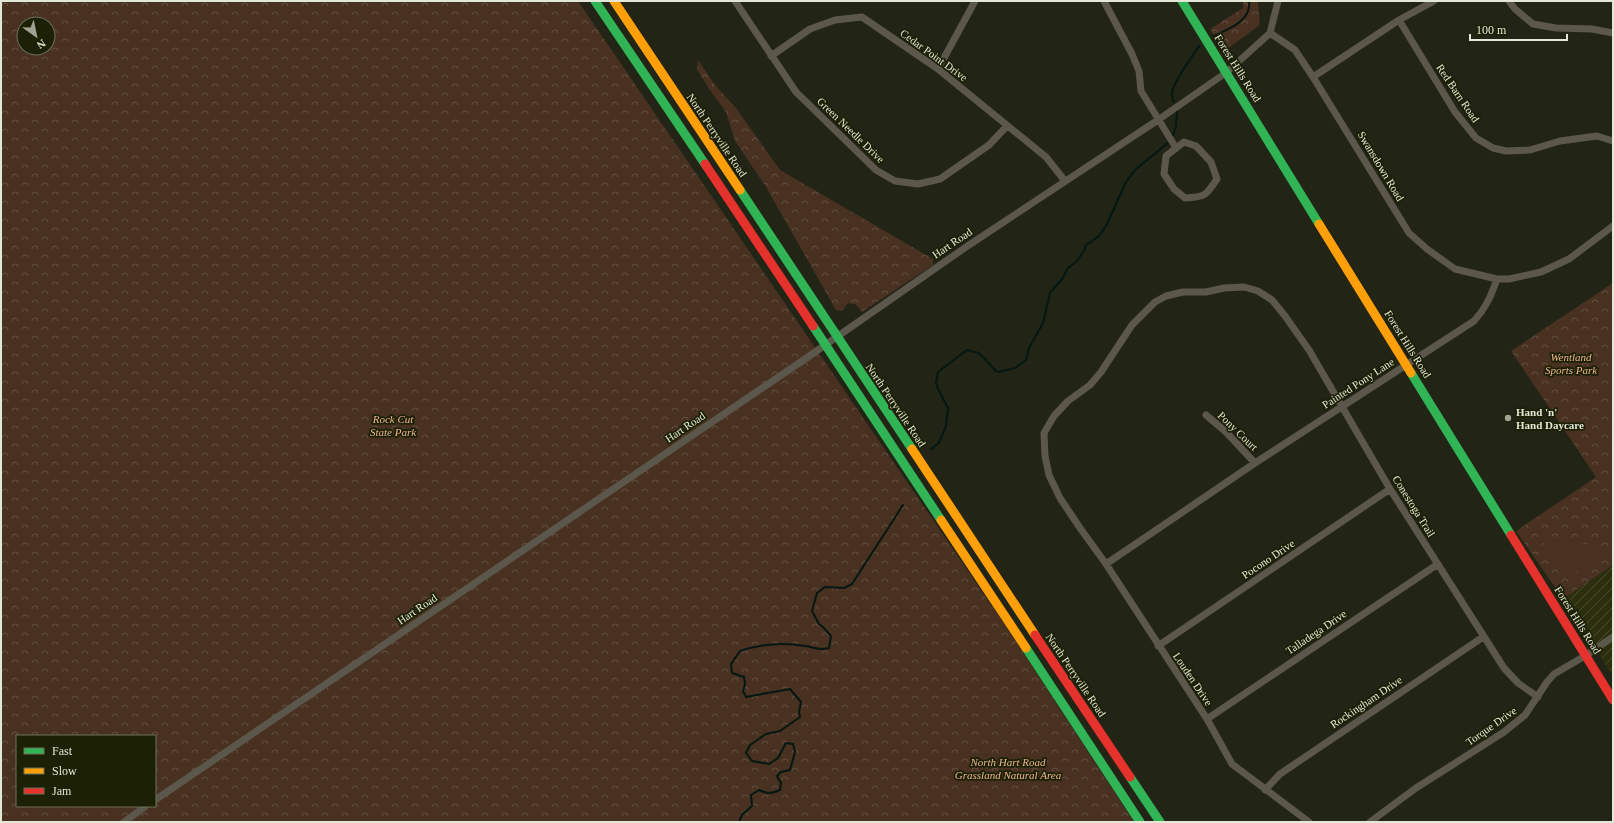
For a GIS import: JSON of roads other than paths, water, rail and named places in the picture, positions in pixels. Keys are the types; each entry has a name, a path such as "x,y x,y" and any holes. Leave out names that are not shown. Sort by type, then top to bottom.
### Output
{"main road":[{"path":"595,1 826,345 1140,822"},
{"name":"North Perryville Road","path":"614,1 1160,822"},
{"name":"Forest Hills Road","path":"1182,1 1613,700"}],"street":[{"name":"Green Needle Drive","path":"735,1 796,92 876,170 895,181 918,184 940,179 989,145 1007,126"},
{"path":"938,69 975,1"},
{"path":"1104,1 1132,54 1139,71 1141,91 1176,148"},
{"path":"1270,33 1278,1"},
{"path":"1314,77 1399,20 1434,1"},
{"path":"1509,1 1515,9 1533,24 1556,28 1592,29 1613,33"},
{"name":"Cedar Point Drive","path":"771,56 810,29 835,20 862,17 938,69 1046,157 1065,181"},
{"name":"Red Barn Road","path":"1399,20 1455,112 1476,138 1493,148 1506,151 1530,150 1560,141 1597,136 1613,141"},
{"name":"Hart Road","path":"156,799 826,345 903,290 1158,120 1227,72 1270,33"},
{"name":"Swansdown Road","path":"1270,33 1295,50 1314,77 1409,233 1427,250 1455,268 1497,279"},
{"path":"1184,142 1196,146 1211,162 1217,179 1208,193 1198,197 1185,198 1174,189 1164,174 1166,156 1176,148 1184,142"},
{"path":"1497,279 1509,279 1541,272 1569,259 1613,226"},
{"name":"Painted Pony Lane","path":"1106,564 1255,463 1474,321 1484,310 1490,300 1497,279"},
{"name":"Conestoga Trail","path":"1080,528 1060,498 1049,475 1045,456 1044,433 1054,416 1068,401 1090,385 1101,372 1132,325 1155,302 1166,296 1183,292 1206,292 1224,288 1244,287 1258,291 1272,300 1285,316 1308,350 1390,489 1504,668 1518,683 1538,697"},
{"name":"Pony Court","path":"1206,415 1226,432 1255,463"},
{"name":"Pocono Drive","path":"1158,646 1390,489"},
{"name":"Louden Drive","path":"1080,528 1106,564 1206,719 1232,764 1309,822"},
{"name":"Talladega Drive","path":"1206,719 1438,564"},
{"name":"Rockingham Drive","path":"1265,790 1280,774 1484,637"},
{"name":"Torque Drive","path":"1370,822 1416,788 1504,732 1525,715 1554,674 1585,656 1613,637"},
{"path":"124,822 145,807"}],"waterway":[{"path":"1214,36 1232,27 1243,19 1247,14 1249,1"},
{"path":"1174,102 1172,93 1175,83 1199,46"},
{"path":"1172,137 1176,127 1177,111"},
{"path":"931,449 939,443 946,426 948,408 936,382 938,372 967,350 979,353 996,371 999,372 1015,368 1026,360 1029,348 1043,323 1050,293 1063,278 1067,269 1077,261 1086,245 1098,237 1106,226 1126,182 1135,170 1169,142"},
{"path":"739,822 742,815 752,806 751,795 759,790 770,793 780,790 781,783 777,776 781,772 790,770 795,752 793,744 786,743 778,758 769,764 752,761 746,753 750,745 766,734 780,731 800,717 799,712 801,702 790,689 746,697 743,691 745,684 744,677 732,673 731,664 740,651 764,645 789,644 819,649 829,648 831,636 819,624 812,611 817,593 825,587 844,588 852,584 903,505"}],"place":[{"name":"Hand 'n' Hand Daycare","path":"1508,418"}],"park label":[{"name":"Wentland Sports Park","path":"1571,363"},
{"name":"Rock Cut State Park","path":"393,425"},
{"name":"North Hart Road Grassland Natural Area","path":"1008,768"}]}
